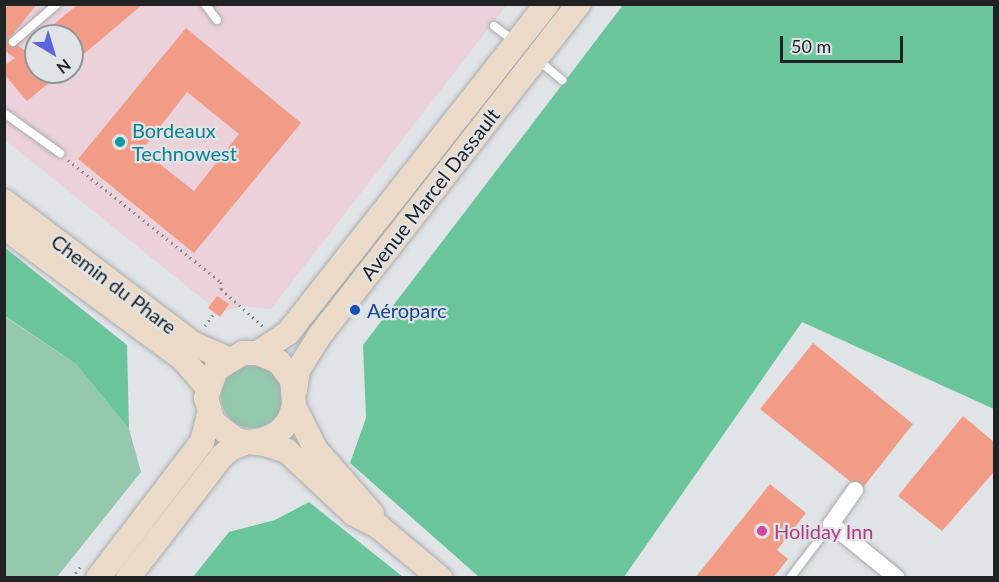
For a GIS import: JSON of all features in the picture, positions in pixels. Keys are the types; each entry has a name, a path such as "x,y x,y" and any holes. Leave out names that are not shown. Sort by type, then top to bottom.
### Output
{"main road":[{"name":"Avenue Marcel Dassault","path":"258,353 288,333 547,4"},
{"name":"Avenue Marcel Dassault","path":"295,398 305,356 579,4"},
{"name":"Chemin du Phare","path":"4,201 194,344 228,359"},
{"name":"Chemin du Phare","path":"4,227 182,358 208,388"},
{"path":"98,578 202,442 209,413 208,388 228,359 258,353 279,362 316,450 379,526 440,578"},
{"path":"128,578 222,456 247,442 278,433 295,398"},
{"path":"209,413 220,430 247,442 287,451 354,514 379,526"}],"street":[{"path":"855,490 831,524 897,578"}],"lane":[{"path":"13,42 57,4"},
{"path":"205,4 217,20"},
{"path":"494,26 516,44"},
{"path":"537,59 562,80"},
{"path":"4,113 60,153"},
{"path":"789,578 831,524"}],"path":[{"path":"60,153 221,282 221,289 268,330"},
{"path":"203,329 213,313"}],"shaded area":[{"path":"504,4 506,6 271,309 243,306 219,312 5,140 4,5"}],"green space":[{"path":"623,5 994,5 994,409 802,322 624,577 479,577 350,463 366,418 363,345"},
{"path":"4,247 127,345 129,429 76,364 5,316"},
{"path":"4,316 76,364 129,429 141,472 57,577 5,577"},
{"path":"246,366 258,366 274,375 281,385 283,397 281,409 274,419 258,428 246,428 235,423 226,414 221,403 221,391 226,380 235,371"},
{"path":"309,502 403,577 193,577 229,532 275,520"}],"building":[{"path":"4,4 37,4 9,39 24,50 24,84 48,84 27,101 4,74 4,66 15,58 4,50"},
{"path":"78,4 143,4 84,54 84,24 54,24"},
{"name":"Bordeaux Technowest","path":"186,28 301,123 194,253 78,159","holes":["187,92 239,134 194,191 142,150"]},
{"path":"217,296 229,304 220,317 208,308"},
{"path":"813,343 913,424 861,490 760,409"},
{"path":"963,416 994,442 994,472 942,531 898,496"},
{"name":"Holiday Inn","path":"770,484 806,513 777,550 788,559 773,578 695,578"}],"place":[{"name":"Bordeaux Technowest","path":"120,142"},
{"name":"Aéroparc","path":"355,310"},
{"name":"Holiday Inn","path":"762,531"}]}
